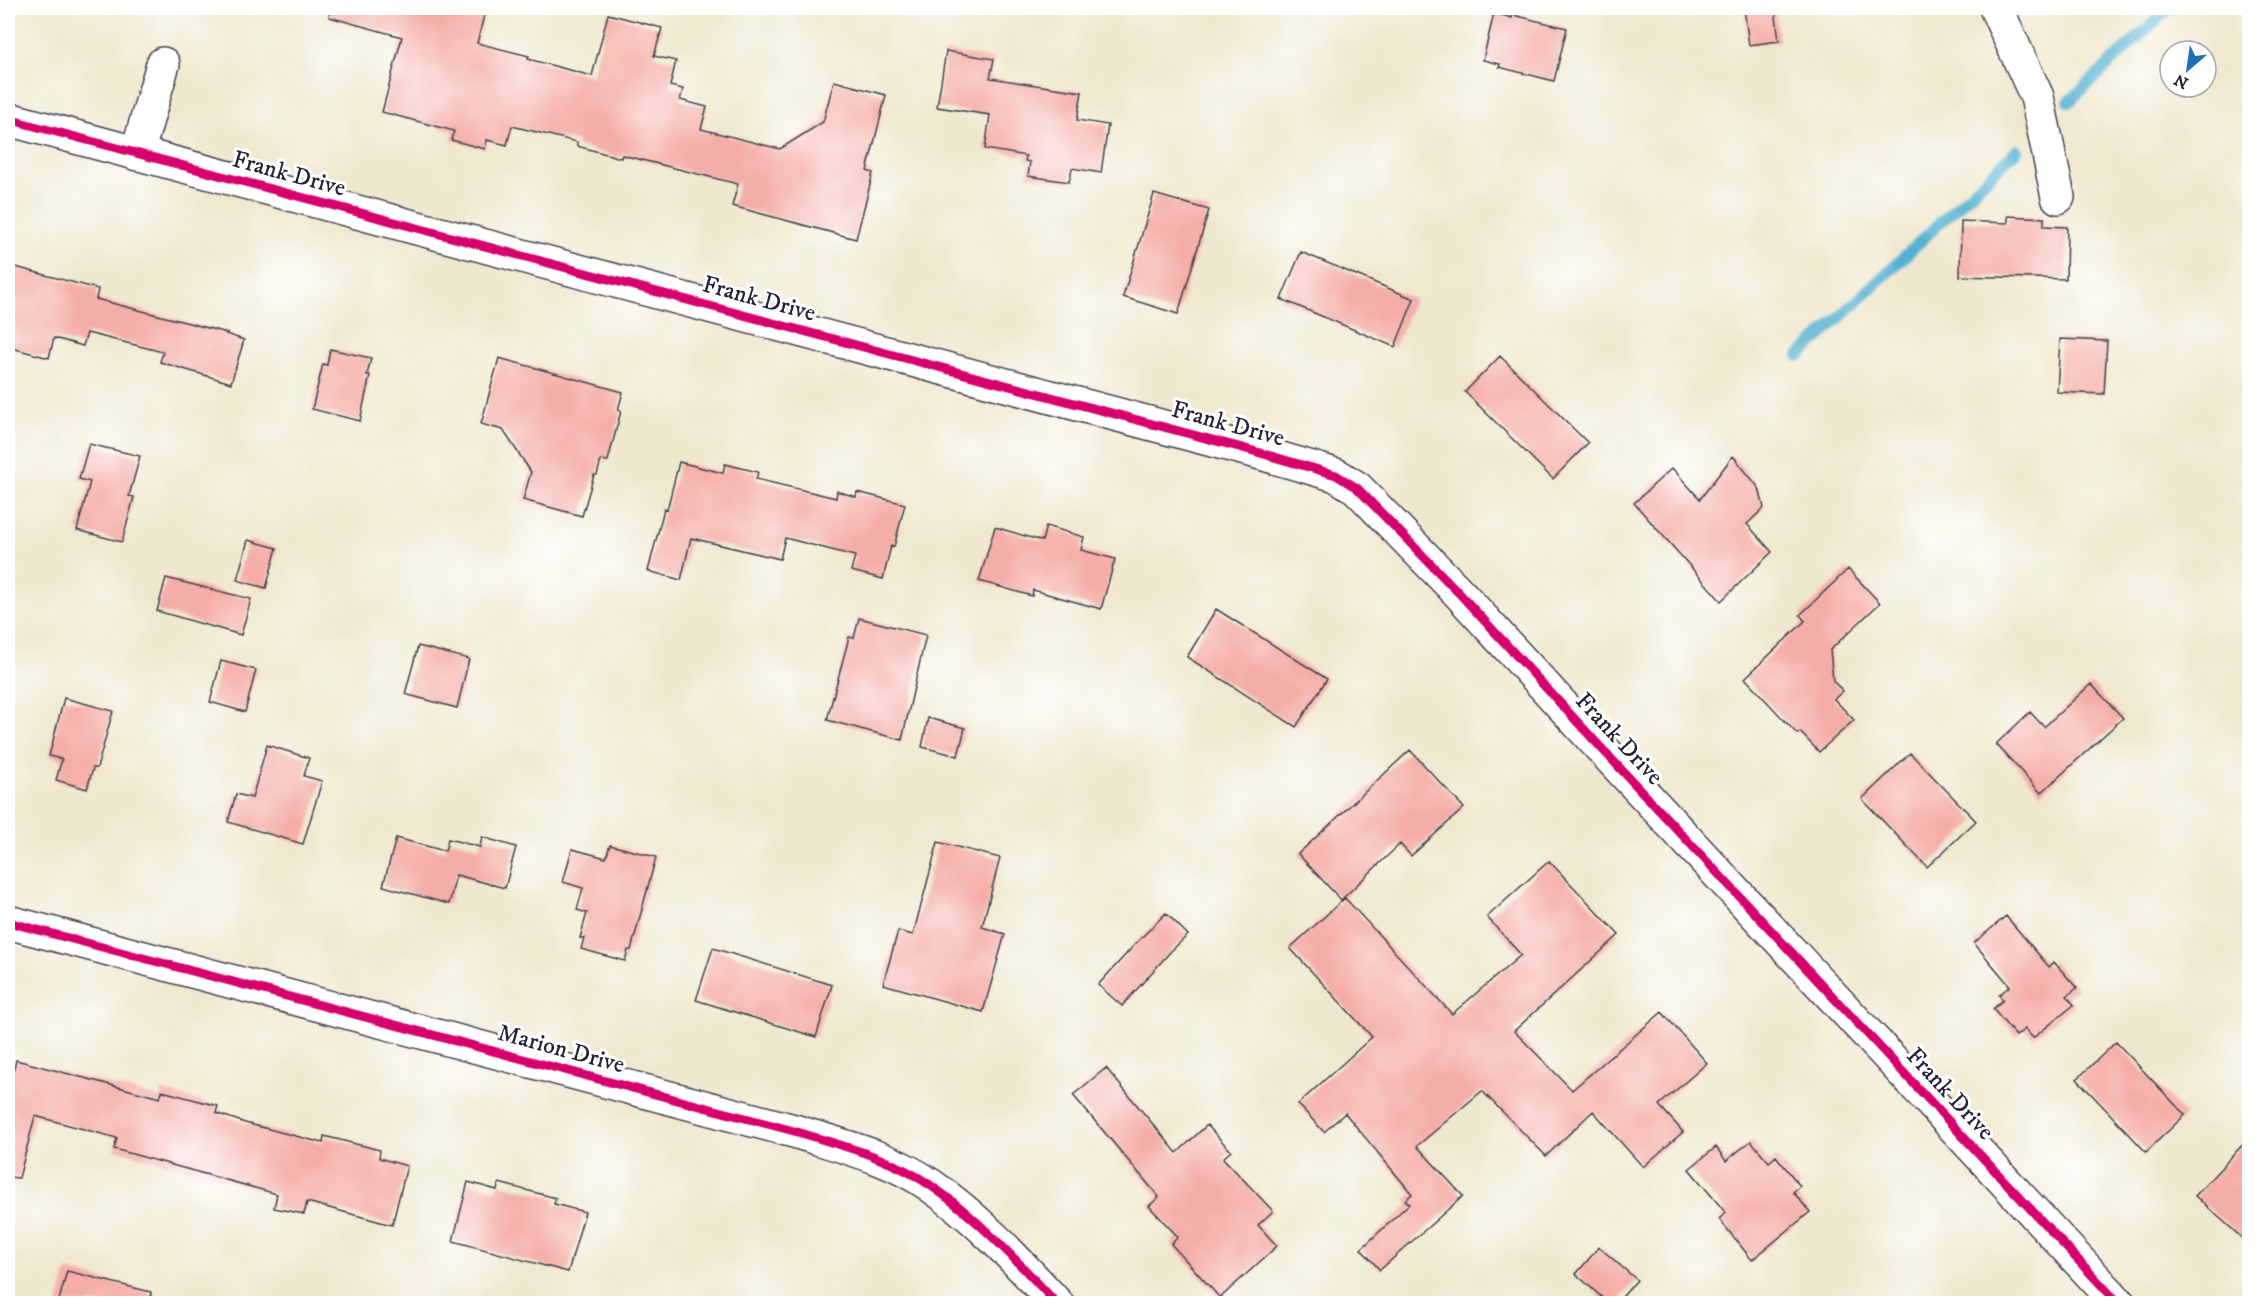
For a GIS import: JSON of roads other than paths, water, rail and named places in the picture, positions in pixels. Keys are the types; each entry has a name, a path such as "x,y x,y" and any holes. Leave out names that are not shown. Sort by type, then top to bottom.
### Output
{"street":[{"path":"1996,8 2037,97 2058,197"},
{"path":"137,154 163,64"},
{"name":"Frank Drive","path":"8,119 1250,450 1336,476 1357,488 1459,593 1604,752 2119,1304"},
{"name":"Marion Drive","path":"8,922 794,1131 877,1157 929,1184 972,1219 1057,1304"}],"waterway":[{"path":"2069,102 2169,8"},
{"path":"1799,356 2017,150"}]}
